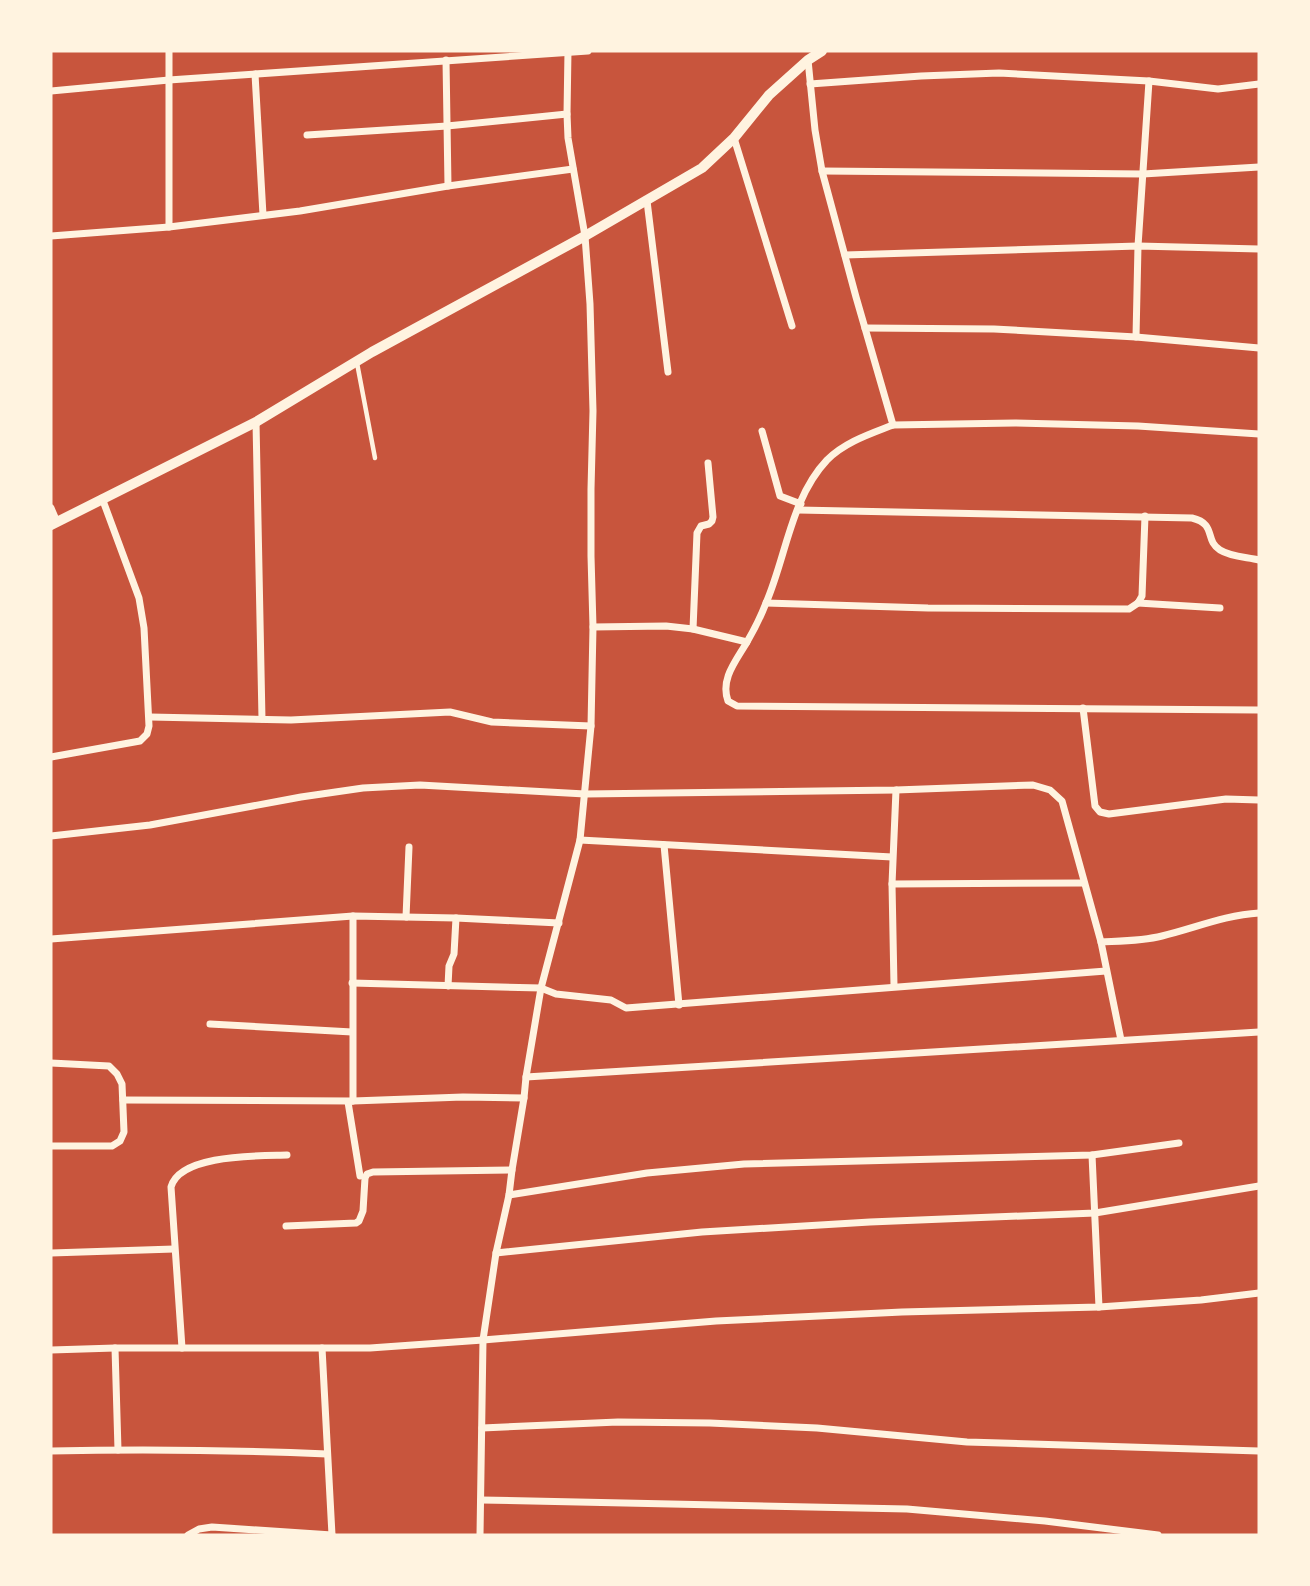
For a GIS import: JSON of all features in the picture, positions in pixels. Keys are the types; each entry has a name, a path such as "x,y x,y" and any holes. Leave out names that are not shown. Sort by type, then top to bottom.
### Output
{"street":[{"path":"169,51 169,227"},
{"path":"480,1535 483,1340 541,988 580,840 592,726 593,411 590,304 585,236 568,138 568,51"},
{"path":"51,91 169,80 588,51"},
{"path":"51,508 54,524 256,422 356,362 647,201 702,168 734,138 769,94 822,51"},
{"path":"446,60 448,186"},
{"path":"808,60 822,171 893,425"},
{"path":"810,84 999,73 1149,81 1217,89 1259,84"},
{"path":"255,74 262,215"},
{"path":"1136,337 1138,246 1149,81"},
{"path":"307,135 447,126 567,114"},
{"path":"734,138 792,326"},
{"path":"822,171 1143,174 1259,167"},
{"path":"51,236 169,227 300,211 448,186 573,169"},
{"path":"647,201 668,372"},
{"path":"845,256 1138,246 1259,249"},
{"path":"865,328 993,328 1259,348"},
{"path":"256,422 262,719"},
{"path":"1259,434 1138,426 1015,423 893,425 854,440 828,459 810,483 766,603 747,642 735,659 724,692 727,701 737,706 1259,710"},
{"path":"762,431 780,496 799,507 1192,518 1202,520 1220,550 1259,560"},
{"path":"693,629 697,533 701,526 709,524 713,517 708,463"},
{"path":"51,757 140,741 149,726 144,628 139,598 102,498"},
{"path":"766,603 928,608 1129,608 1138,603 1142,596 1145,516"},
{"path":"1138,603 1220,608"},
{"path":"593,627 666,626 693,629 747,642"},
{"path":"1083,708 1095,806 1100,812 1109,814 1226,799 1259,800"},
{"path":"150,717 344,718 450,712 492,722 592,726"},
{"path":"51,836 150,825 363,788 420,785 585,794 896,790 1033,785 1050,790 1062,801 1101,942 1121,1041"},
{"path":"894,986 892,857 896,790"},
{"path":"580,840 892,857"},
{"path":"664,845 678,1005"},
{"path":"406,917 409,847"},
{"path":"892,884 1084,883"},
{"path":"1101,942 1160,937 1216,919 1259,913"},
{"path":"51,939 353,916 559,923"},
{"path":"353,916 353,1101"},
{"path":"448,986 449,966 454,954 456,918"},
{"path":"352,983 541,988 556,994 611,1000 626,1008 1106,971"},
{"path":"210,1024 352,1032"},
{"path":"526,1077 1259,1032"},
{"path":"51,1063 109,1066 122,1084 124,1132 120,1141 112,1146 51,1146"},
{"path":"123,1100 353,1101 524,1098"},
{"path":"353,1101 348,1102 360,1176"},
{"path":"509,1195 647,1173 744,1164 1092,1155 1179,1143"},
{"path":"182,1348 174,1249 173,1181 194,1166 213,1161 287,1155"},
{"path":"1092,1155 1099,1307"},
{"path":"286,1226 356,1223 363,1211 365,1178 373,1172 512,1170"},
{"path":"496,1253 702,1232 1095,1213 1259,1186"},
{"path":"51,1253 174,1249"},
{"path":"51,1350 370,1348 716,1321 902,1312 1099,1307 1259,1293"},
{"path":"116,1348 118,1450"},
{"path":"188,1535 212,1527 332,1535 322,1348"},
{"path":"482,1428 618,1422 710,1423 817,1428 967,1442 1259,1451"},
{"path":"51,1451 240,1450 327,1454"},
{"path":"481,1500 907,1509 1045,1521 1158,1535"}],"lane":[{"path":"356,362 375,458"}]}
